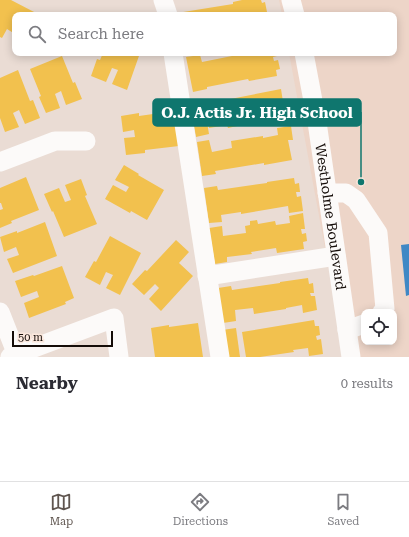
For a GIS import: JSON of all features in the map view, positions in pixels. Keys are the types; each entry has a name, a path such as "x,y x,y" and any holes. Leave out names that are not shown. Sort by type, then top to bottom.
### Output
{"street":[{"path":"163,0 167,12"},
{"path":"291,0 294,12"},
{"path":"173,56 220,357"},
{"name":"Westholme Boulevard","path":"305,56 317,122 336,256 356,327 351,357"},
{"path":"0,162 55,141 86,141"},
{"path":"327,193 346,193 356,200 378,233 385,309"},
{"path":"207,276 336,256"},
{"path":"0,312 13,356 114,318 120,357"}],"shaded area":[{"path":"279,0 409,0 409,357 345,357 290,56 397,56 397,12 281,12"}],"building: Homes":[{"path":"0,0 11,0 34,12 12,12 12,32 7,29 2,38 0,37"},
{"path":"242,0 261,0 262,3 265,2 267,12 183,12 233,4 233,2"},
{"path":"62,56 73,83 75,82 82,99 66,105 61,91 55,94 60,108 46,113 30,69"},
{"path":"102,56 139,56 127,90 112,84 118,70 112,68 106,82 91,76 97,59 100,60"},
{"path":"200,56 202,62 232,56 277,56 273,57 274,61 278,60 280,69 276,70 277,76 249,81 248,79 207,87 207,89 193,92 186,57"},
{"path":"18,70 30,101 33,100 40,118 25,124 19,110 13,113 19,127 5,132 0,118 0,78"},
{"path":"281,89 284,108 288,108 290,123 277,125 275,118 228,128 227,125 209,128 205,104"},
{"path":"203,99 209,134 196,137 190,102"},
{"path":"174,111 179,146 145,150 145,153 126,155 124,138 135,137 134,130 123,132 121,116 139,113 139,116"},
{"path":"291,126 293,140 288,140 292,160 215,171 216,174 202,176 197,142 209,140 212,152 232,148 231,141 278,135 277,128"},
{"path":"124,165 164,190 147,220 131,211 130,213 105,199 113,185 126,192 129,187 115,180"},
{"path":"26,177 39,210 11,221 12,223 0,228 0,210 3,209 0,203 0,188"},
{"path":"294,178 295,184 299,183 300,192 296,192 297,197 301,196 303,211 289,213 288,206 241,214 241,212 221,215 222,222 209,223 204,188 217,186 218,190"},
{"path":"81,179 87,195 85,196 97,224 64,237 44,194 59,188 65,202 71,200 65,185"},
{"path":"303,213 305,229 301,229 302,234 306,233 307,241 303,242 304,249 277,253 276,248 251,252 252,254 227,257 227,262 215,264 209,228 222,226 223,236 246,233 245,226 250,225 250,221 257,220 258,224 275,221 276,225 290,223 289,216"},
{"path":"45,222 57,256 13,273 7,259 19,255 16,247 4,252 0,237 17,231 17,233"},
{"path":"110,236 141,253 120,295 106,288 113,275 106,272 100,285 85,277 94,261 96,262"},
{"path":"176,240 189,252 179,263 193,276 161,311 149,299 159,288 155,284 144,295 132,284 145,270 147,271"},
{"path":"62,266 74,298 65,302 66,304 29,318 24,303 39,297 37,291 21,297 15,281"},
{"path":"308,278 309,284 313,283 314,293 310,293 311,296 315,296 317,310 303,313 302,305 254,314 253,308 235,310 236,321 223,323 218,288 231,286 232,290"},
{"path":"314,320 315,326 319,326 320,335 316,336 317,340 321,339 323,354 309,356 308,348 293,350 294,352 260,357 246,357 242,332"},
{"path":"198,323 203,357 155,357 151,328"},
{"path":"236,328 240,357 226,357 222,330"}],"building: Schools":[{"path":"409,244 409,295 406,296 401,245"}],"place":[{"name":"O.J. Actis Jr. High School","path":"361,182"}]}
